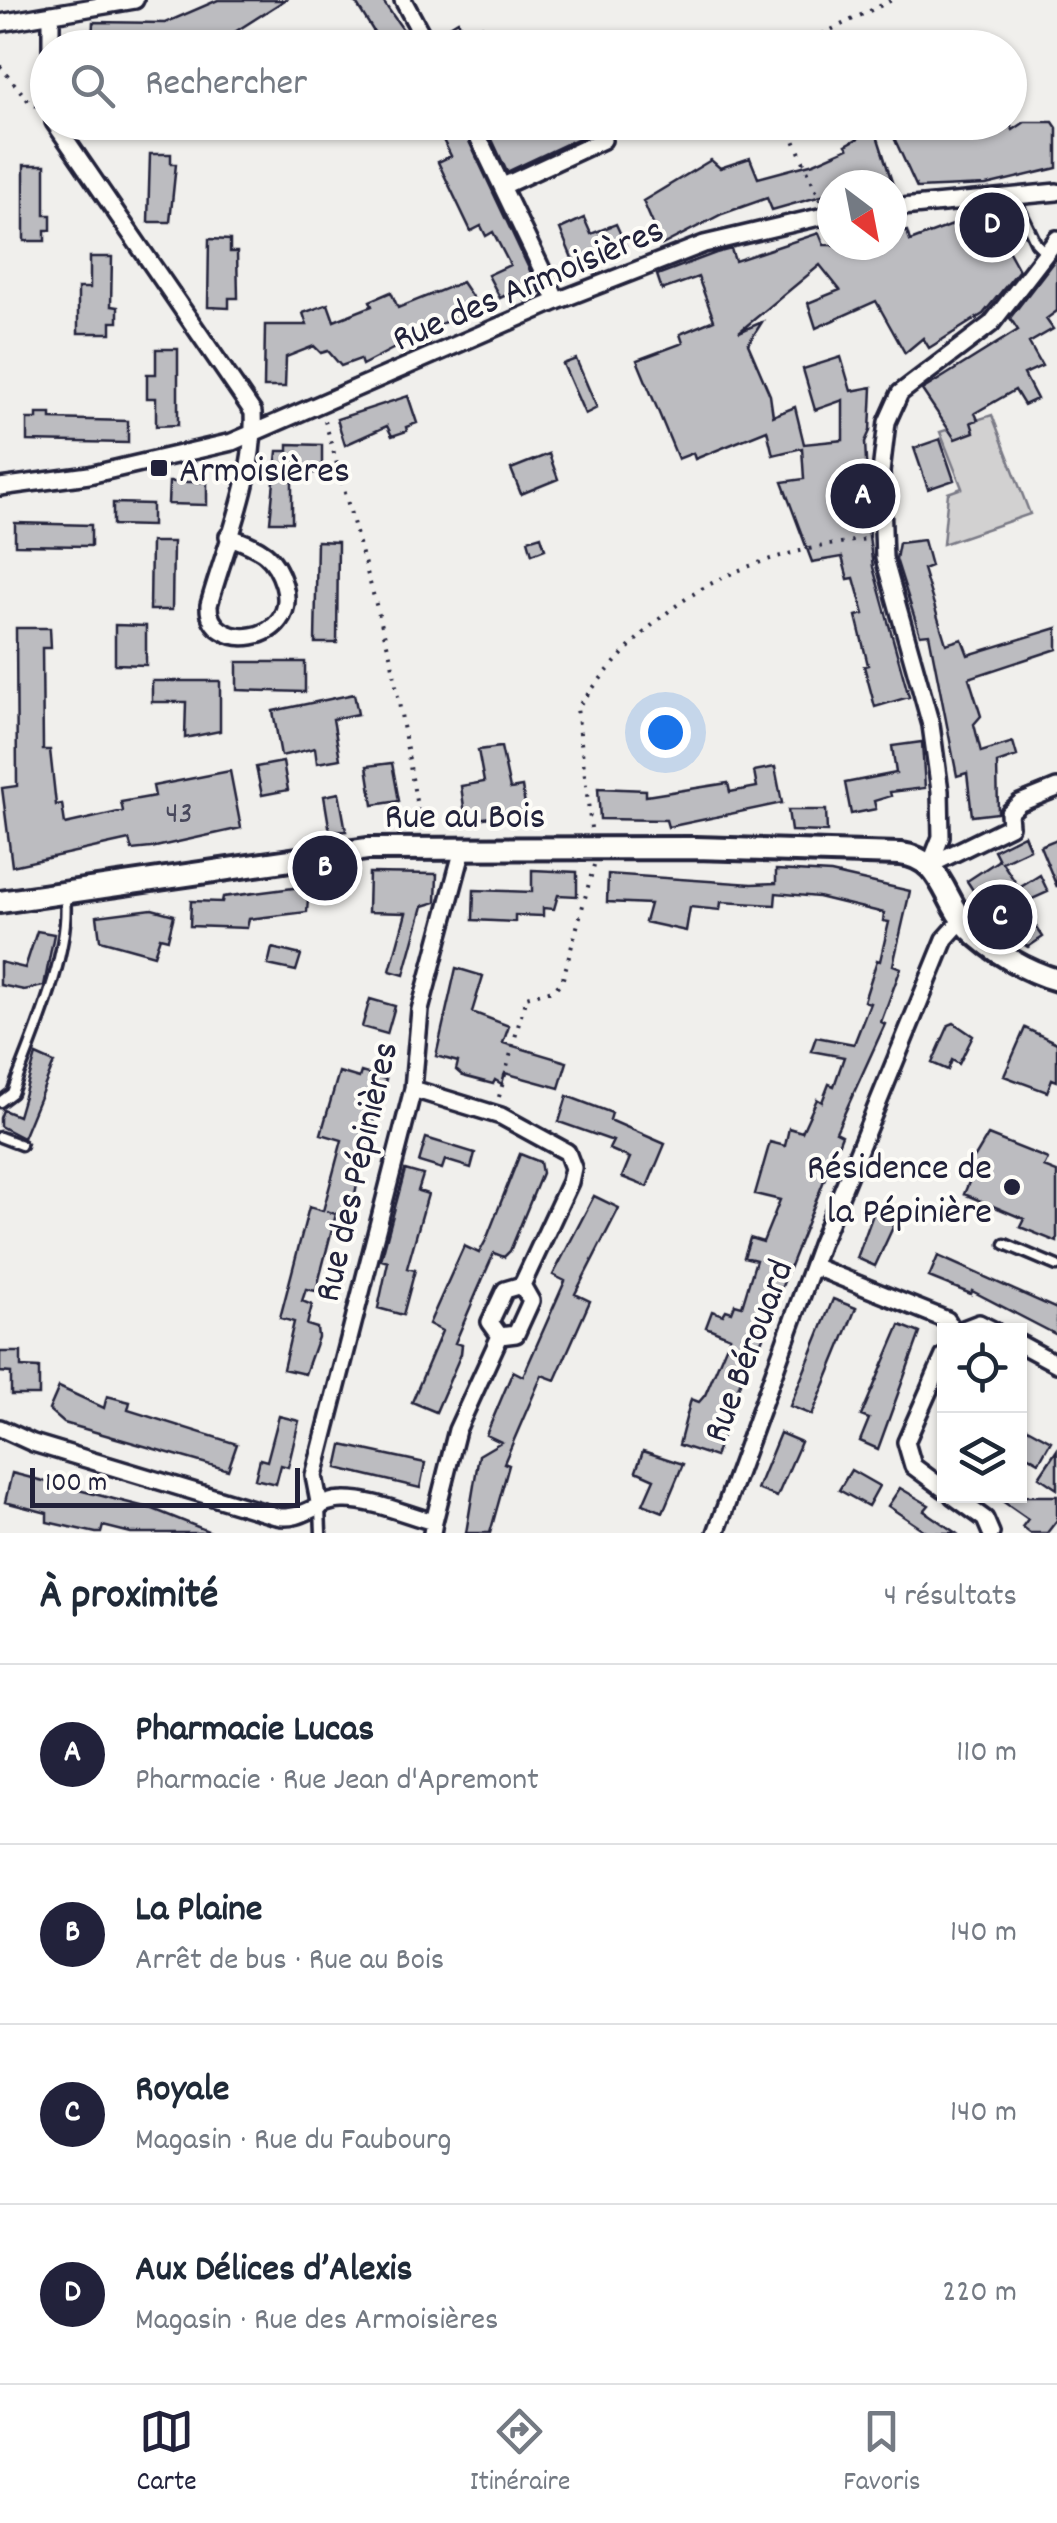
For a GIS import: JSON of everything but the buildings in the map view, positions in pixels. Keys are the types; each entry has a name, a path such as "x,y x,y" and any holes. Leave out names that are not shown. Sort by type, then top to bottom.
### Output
{"main road":[{"name":"Rue au Bois","path":"0,902 367,849 900,854 914,855 930,865"},
{"path":"930,865 962,920 998,952 1057,980"}],"street":[{"path":"0,23 136,0"},
{"path":"403,0 419,30"},
{"path":"51,14 51,30"},
{"path":"66,140 252,412 254,433 209,605 212,623 218,631 234,637 272,628 285,617 288,605 276,561 263,550 228,536"},
{"path":"479,140 557,301"},
{"path":"503,186 602,140"},
{"path":"907,207 1057,192"},
{"name":"Rue des Armoisières","path":"0,487 137,466 254,433 557,301 704,244 817,217"},
{"path":"930,865 942,821 931,725 888,582 882,537 882,453 895,400 991,324 1057,239"},
{"path":"930,865 1010,826 1009,813 1020,802 1057,788"},
{"name":"Rue des Pépinières","path":"320,1507 314,1476 412,1089 420,1010 462,849"},
{"name":"Rue Bérouard","path":"716,1533 733,1474 815,1267 820,1245 944,939 962,920"},
{"path":"412,1089 494,1114 562,1148 573,1168 522,1284 505,1290 490,1322 500,1336"},
{"path":"815,1267 949,1323"},
{"path":"500,1336 516,1334 531,1301 522,1284"},
{"path":"0,1428 33,1443 276,1516 293,1518 351,1500 433,1528 457,1430 500,1336"},
{"path":"1027,1348 1057,1364"},
{"path":"937,1372 906,1442 913,1466 937,1484"},
{"path":"963,1503 985,1519 991,1533"}],"lane":[{"path":"1006,198 1046,253"},
{"path":"0,1102 12,1093 44,1005 67,916 64,892"},
{"path":"0,1136 20,1145"},
{"path":"1005,1244 1057,1266"},
{"path":"320,1507 321,1533"}],"path":[{"path":"831,30 892,0"},
{"path":"0,66 30,103"},
{"path":"795,140 817,187"},
{"path":"319,406 392,662 424,849"},
{"path":"494,1114 526,996 553,990 562,982 594,863 588,863 592,827 577,708 641,632 686,595 729,573 810,546 882,537"}],"shaded area":[{"path":"992,415 1030,514 943,544 948,493 962,488 940,432"}],"place":[{"name":"Aux Délices d’Alexis","path":"992,225"},
{"name":"Armoisières","path":"159,468"},
{"name":"Pharmacie Lucas","path":"863,496"},
{"name":"La Plaine","path":"325,868"},
{"name":"Royale","path":"1000,917"},
{"name":"Résidence de la Pépinière","path":"1012,1187"}]}
